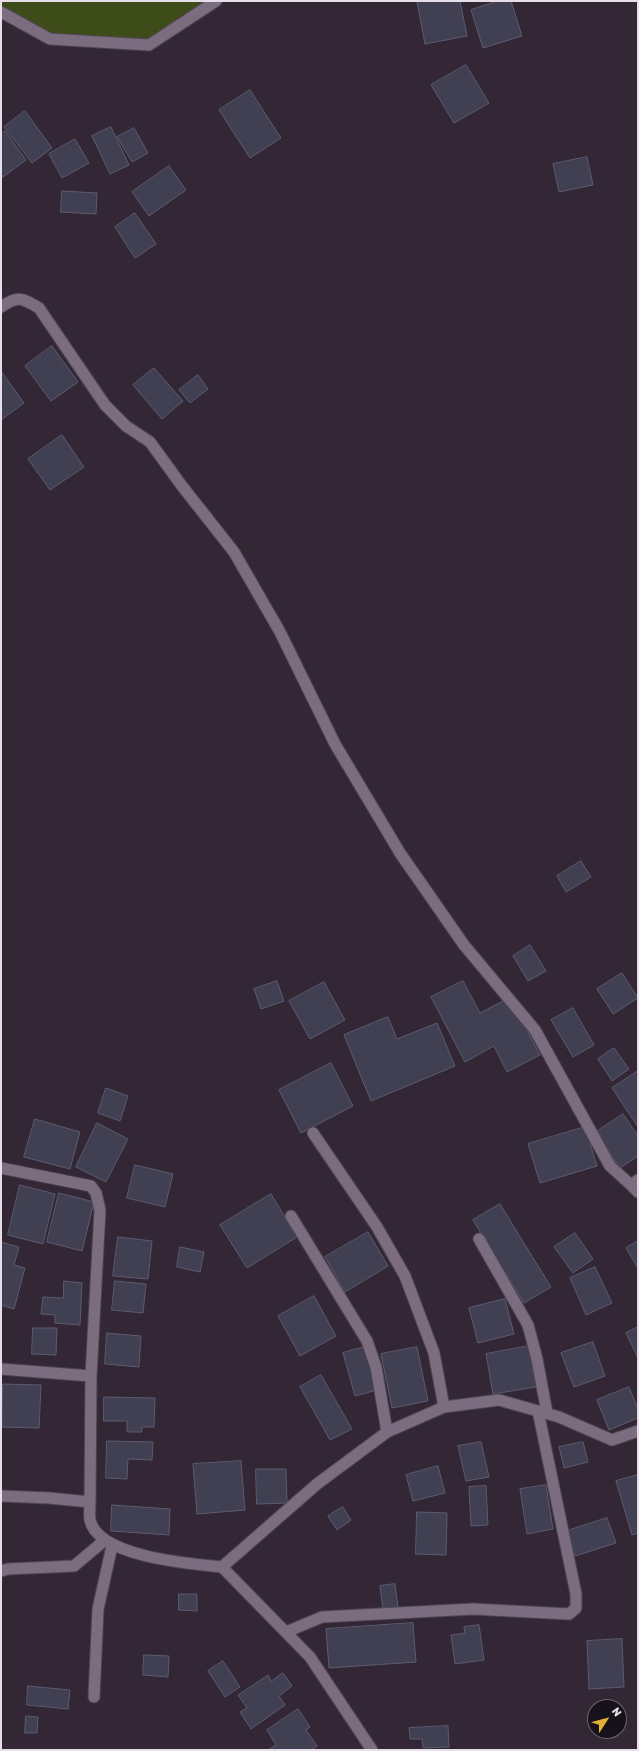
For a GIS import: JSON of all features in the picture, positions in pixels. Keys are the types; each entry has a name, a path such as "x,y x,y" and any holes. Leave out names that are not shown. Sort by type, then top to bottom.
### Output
{"street":[{"path":"1,12 50,39 149,45 216,1"},
{"path":"1,307 11,300 23,299 39,308 105,405 126,426 150,442 182,486 234,552 280,632 336,744 400,853 464,946 535,1030 610,1166 636,1186"},
{"path":"314,1133 377,1226 405,1276 434,1353 444,1407"},
{"path":"1,1168 91,1186 96,1193 100,1210 91,1376 90,1521 99,1535 109,1543 170,1562 222,1567 310,1657 372,1750"},
{"path":"291,1216 367,1341 376,1367 387,1432"},
{"path":"286,1632 322,1617 473,1609 568,1614 576,1608 576,1594 542,1412 536,1359 528,1325 479,1239"},
{"path":"1,1369 91,1376"},
{"path":"222,1567 316,1484 387,1432 444,1407 499,1400 559,1417 612,1440 638,1431"},
{"path":"1,1496 49,1498 90,1502"},
{"path":"1,1571 8,1569 74,1566 109,1543"},
{"path":"94,1697 98,1609 109,1543"}],"green space":[{"path":"1,1 216,1 149,45 50,39 1,12"}],"building":[{"path":"460,1 467,36 425,44 417,2"},
{"path":"498,1 511,1 522,36 483,48 471,10"},
{"path":"466,65 489,103 454,123 431,85"},
{"path":"250,90 281,138 250,158 219,110"},
{"path":"25,111 52,148 32,163 4,127"},
{"path":"111,127 129,165 110,174 92,136"},
{"path":"134,128 148,153 132,162 117,137"},
{"path":"5,131 26,160 3,177 1,174 1,134"},
{"path":"75,139 89,163 62,178 49,154"},
{"path":"587,157 593,185 559,192 553,164"},
{"path":"169,166 186,190 149,216 132,192"},
{"path":"62,191 97,193 96,214 61,212"},
{"path":"135,213 156,244 135,258 115,227"},
{"path":"52,346 78,382 51,401 25,366"},
{"path":"154,368 183,401 162,419 133,385"},
{"path":"1,371 24,403 1,420"},
{"path":"198,375 208,389 190,403 179,390"},
{"path":"62,435 84,467 50,490 28,459"},
{"path":"581,861 591,877 566,892 557,876"},
{"path":"530,945 546,971 528,981 513,956"},
{"path":"622,973 638,998 613,1014 597,989"},
{"path":"277,981 284,1001 261,1009 254,989"},
{"path":"463,981 480,1013 505,1000 511,1011 516,1009 540,1055 507,1072 494,1046 465,1062 431,997"},
{"path":"324,982 345,1020 310,1039 289,1001"},
{"path":"573,1008 594,1045 573,1057 551,1020"},
{"path":"388,1017 397,1039 437,1023 455,1066 371,1101 344,1035"},
{"path":"614,1048 629,1069 612,1081 598,1059"},
{"path":"331,1063 353,1106 301,1133 279,1090"},
{"path":"638,1071 638,1127 612,1088"},
{"path":"106,1088 128,1096 120,1121 98,1113"},
{"path":"623,1114 638,1136 638,1156 620,1168 596,1132"},
{"path":"35,1119 80,1132 70,1169 24,1157"},
{"path":"97,1123 128,1139 106,1182 76,1167"},
{"path":"585,1127 597,1166 540,1183 528,1144"},
{"path":"135,1165 173,1174 165,1207 127,1198"},
{"path":"20,1185 55,1194 43,1244 8,1235"},
{"path":"59,1193 94,1202 82,1251 47,1242"},
{"path":"271,1194 297,1237 247,1268 220,1225"},
{"path":"500,1204 551,1287 524,1303 473,1220"},
{"path":"368,1232 388,1266 345,1292 325,1257"},
{"path":"575,1233 593,1259 573,1273 554,1247"},
{"path":"118,1237 152,1241 148,1279 113,1276"},
{"path":"638,1241 638,1268 626,1248"},
{"path":"1,1242 19,1247 14,1265 25,1268 14,1309 1,1305"},
{"path":"180,1247 204,1252 200,1272 177,1267"},
{"path":"595,1267 612,1303 586,1315 570,1278"},
{"path":"64,1281 82,1283 80,1325 55,1323 55,1315 41,1314 43,1297 63,1298"},
{"path":"115,1281 146,1284 143,1313 112,1310"},
{"path":"314,1296 336,1336 300,1356 278,1316"},
{"path":"505,1299 514,1334 478,1343 469,1308"},
{"path":"638,1327 638,1358 626,1333"},
{"path":"33,1328 57,1328 56,1355 32,1354"},
{"path":"107,1333 141,1336 139,1367 105,1364"},
{"path":"593,1342 605,1376 574,1387 561,1353"},
{"path":"529,1346 536,1387 493,1394 486,1354"},
{"path":"364,1347 377,1390 355,1396 343,1353"},
{"path":"417,1347 428,1401 392,1408 381,1354"},
{"path":"321,1375 352,1429 330,1440 300,1387"},
{"path":"3,1384 41,1385 39,1428 2,1427"},
{"path":"629,1387 638,1409 638,1418 609,1430 597,1400"},
{"path":"104,1397 155,1398 154,1427 142,1427 142,1432 127,1432 127,1421 104,1421"},
{"path":"107,1441 153,1442 152,1460 128,1459 127,1479 106,1478"},
{"path":"481,1442 489,1477 466,1481 458,1446"},
{"path":"583,1442 588,1462 564,1468 559,1447"},
{"path":"241,1461 245,1510 197,1514 193,1464"},
{"path":"438,1466 445,1493 413,1501 406,1475"},
{"path":"256,1469 286,1469 287,1503 257,1504"},
{"path":"638,1475 638,1533 632,1535 616,1481"},
{"path":"546,1485 553,1529 527,1534 520,1489"},
{"path":"486,1486 488,1525 471,1526 469,1487"},
{"path":"112,1505 170,1509 169,1535 111,1531"},
{"path":"343,1507 351,1520 337,1530 328,1516"},
{"path":"417,1512 447,1513 446,1555 416,1554"},
{"path":"607,1518 616,1543 575,1556 567,1531"},
{"path":"395,1584 398,1608 383,1610 380,1586"},
{"path":"179,1594 197,1594 197,1611 179,1610"},
{"path":"413,1623 416,1662 329,1668 326,1629"},
{"path":"479,1625 484,1660 455,1664 451,1635 465,1633 464,1627"},
{"path":"622,1639 624,1687 589,1689 587,1641"},
{"path":"144,1655 169,1656 168,1677 143,1675"},
{"path":"223,1661 240,1687 225,1697 208,1671"},
{"path":"283,1673 292,1686 279,1696 285,1705 251,1729 240,1712 247,1708 238,1695 268,1675 271,1681"},
{"path":"28,1686 70,1690 68,1709 27,1705"},
{"path":"298,1709 310,1727 306,1730 317,1746 311,1750 268,1750 276,1745 267,1730"},
{"path":"26,1716 38,1717 37,1733 25,1733"},
{"path":"448,1726 449,1747 423,1748 422,1739 410,1739 409,1728"}]}
